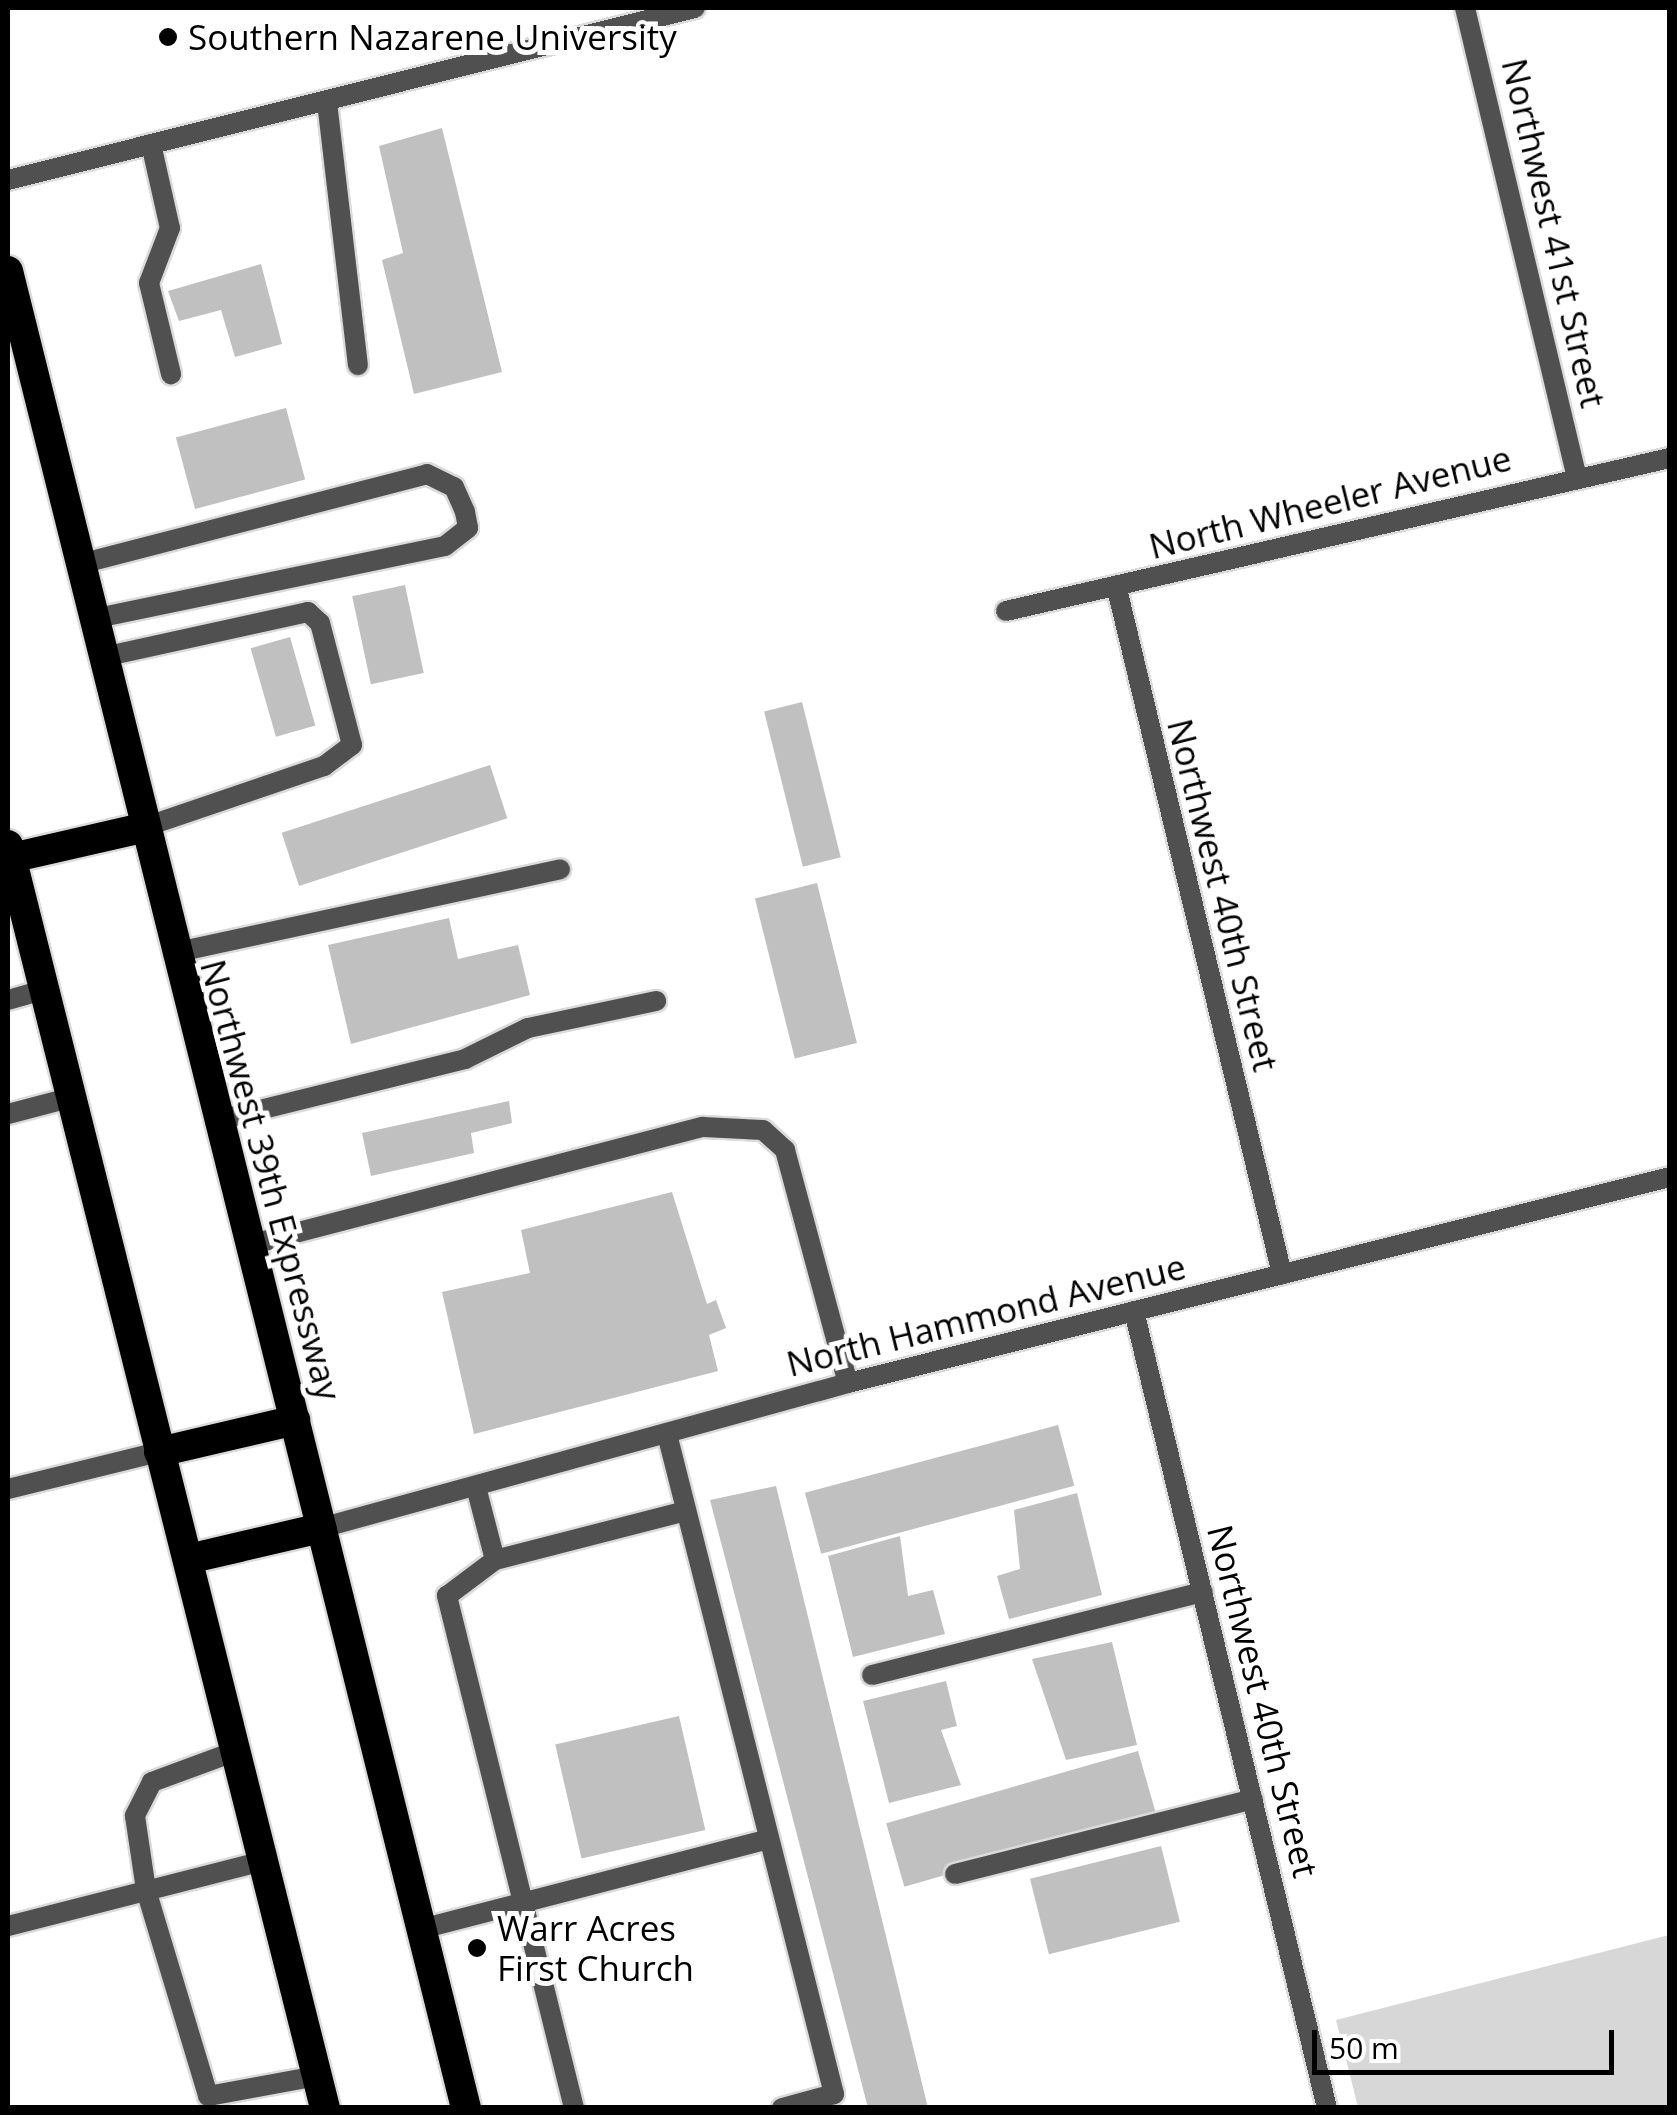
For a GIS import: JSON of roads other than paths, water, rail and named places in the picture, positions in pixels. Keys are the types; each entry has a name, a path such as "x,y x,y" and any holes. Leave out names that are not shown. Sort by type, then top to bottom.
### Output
{"highway":[{"name":"Northwest 39th Expressway","path":"8,271 173,953 466,2108"},
{"path":"142,828 9,851 324,2108"},
{"path":"159,1452 294,1420"},
{"path":"188,1559 321,1528"}],"street":[{"path":"8,180 327,102 625,16 695,8"},
{"name":"Northwest 41st Street","path":"1465,8 1576,473"},
{"path":"327,102 358,365"},
{"path":"151,144 170,228 148,283 171,374"},
{"name":"North Wheeler Avenue","path":"1006,611 1117,589 1576,473 1670,458"},
{"path":"80,564 426,474 454,487 465,512 468,528 445,546 94,619"},
{"name":"Northwest 40th Street","path":"1117,589 1282,1274"},
{"path":"103,656 308,612 320,623 352,745 324,766 142,828"},
{"path":"173,953 560,870"},
{"path":"8,1000 43,990"},
{"path":"215,1121 465,1059 528,1028 656,1001"},
{"path":"8,1114 69,1098"},
{"path":"249,1245 703,1127 763,1130 785,1150 848,1383"},
{"name":"North Hammond Avenue","path":"321,1528 848,1383 1670,1177"},
{"name":"Northwest 40th Street","path":"1134,1310 1327,2108"},
{"path":"668,1434 834,2094 782,2108"},
{"path":"8,1489 159,1452"},
{"path":"476,1487 495,1560"},
{"path":"574,2108 448,1596 495,1560 686,1511"},
{"path":"872,1675 1203,1592"},
{"path":"236,1751 152,1782 135,1816 146,1890 208,2096 317,2076"},
{"path":"954,1874 1253,1800"},
{"path":"421,1929 769,1839"},
{"path":"8,1926 263,1861"}],"place":[{"name":"Southern Nazarene University","path":"168,37"},
{"name":"Warr Acres First Church","path":"477,1948"}]}
